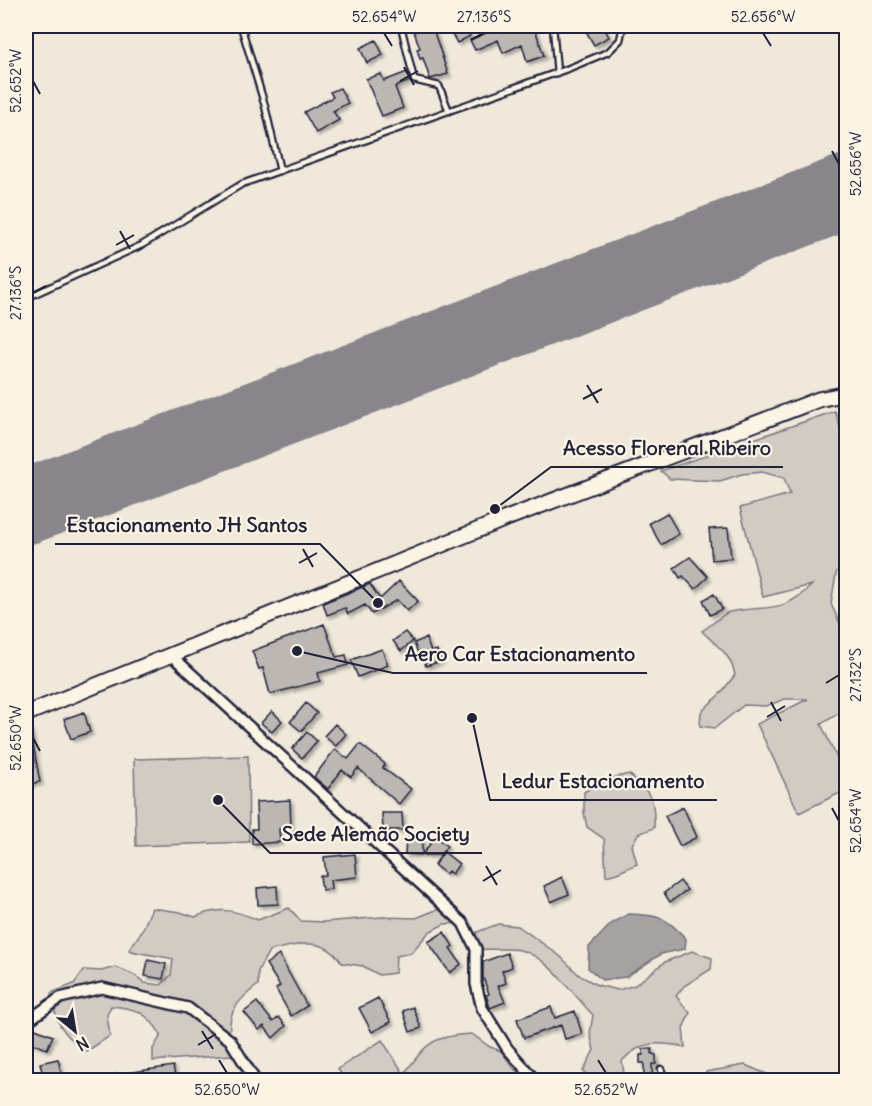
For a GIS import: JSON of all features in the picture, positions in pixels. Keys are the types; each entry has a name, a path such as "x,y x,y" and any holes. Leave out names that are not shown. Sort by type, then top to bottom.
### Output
{"street":[{"path":"26,714 505,519 820,399 846,394"},
{"path":"171,655 463,923 476,949 476,984 482,1008 507,1048 535,1080"},
{"path":"26,1022 60,998 102,988 188,1008 230,1041 255,1080"}],"lane":[{"path":"241,26 265,106 280,171"},
{"path":"401,26 414,80 439,86 449,111"},
{"path":"553,26 557,73"},
{"path":"26,298 142,245 242,184 557,73 608,52 620,40 623,26"},
{"path":"26,1068 35,1080"},
{"path":"661,1069 665,1080"}],"shaded area":[{"path":"835,411 843,437 846,464 846,556 836,574 831,604 846,637 846,709 821,724 846,777 846,790 799,813 757,724 808,699 785,699 766,706 744,705 715,728 700,726 701,712 721,693 735,675 726,655 702,631 729,612 782,605 801,595 812,585 763,597 740,508 790,494 784,478 762,472 742,474 720,481 670,479 661,471"},
{"path":"248,756 249,842 136,846 134,759"},
{"path":"629,774 650,797 654,809 654,828 638,834 632,845 637,864 606,876 604,839 587,827 584,792 603,780"},
{"path":"446,906 463,923 444,924 429,932 411,953 396,956 395,973 379,975 363,966 342,963 327,948 318,945 300,944 269,951 258,971 258,985 240,1000 232,1015 231,1055 153,1061 153,1049 161,1035 156,1027 146,1016 134,1010 111,1006 107,1015 110,1036 87,1051 71,1039 61,1027 55,1012 51,993 74,984 84,970 101,971 116,967 145,983 161,985 171,975 173,959 129,950 142,931 152,908 180,912 195,917 219,910 242,914 258,920 289,908 301,921 324,922 382,917 416,918"},
{"path":"628,914 654,916 667,921 686,939 685,949 661,954 626,977 602,980 588,968 589,947 611,924"},
{"path":"498,924 518,926 560,956 579,975 597,985 618,990 635,985 665,962 692,951 712,958 711,969 684,986 676,996 690,1013 683,1028 685,1047 667,1044 643,1046 622,1061 625,1080 592,1080 583,1071 594,1050 590,1033 593,1015 541,960 520,950 482,949 473,939 477,932"},
{"path":"472,1034 490,1047 501,1051 523,1080 345,1080 338,1069 382,1040 404,1074 431,1043 447,1037"},
{"path":"745,1065 781,1080 703,1080 706,1072"}],"building":[{"path":"412,26 432,26 448,74 430,79 423,58 420,59 417,49 420,48"},
{"path":"465,26 470,36 457,43 450,30"},
{"path":"502,26 534,26 544,56 527,62 522,44 503,53 498,40 475,50 470,40"},
{"path":"583,26 603,26 609,37 594,45"},
{"path":"376,40 383,55 367,63 360,48"},
{"path":"407,72 410,81 395,87 403,108 382,116 366,79 381,74 384,81"},
{"path":"340,88 348,103 333,111 339,120 316,133 304,112 333,97 330,92"},
{"path":"667,513 679,534 661,545 649,523"},
{"path":"728,528 731,558 712,560 709,529"},
{"path":"690,557 708,577 695,589 683,576 680,578 674,568"},
{"path":"399,581 418,601 407,611 397,600 372,614 365,605 348,614 345,608 327,615 323,603 370,584 380,599"},
{"path":"714,594 722,609 710,615 703,600"},
{"path":"324,624 336,657 346,655 348,665 318,673 320,681 270,694 263,668 259,669 252,651"},
{"path":"405,632 413,641 401,651 393,641"},
{"path":"426,638 431,652 437,650 441,661 426,666 421,652 418,653 414,643"},
{"path":"382,649 388,665 358,677 351,660"},
{"path":"306,703 317,713 301,731 290,722"},
{"path":"272,711 282,721 272,732 261,723"},
{"path":"84,712 90,732 71,739 64,719"},
{"path":"335,724 346,734 336,746 324,736"},
{"path":"30,728 40,782 26,785 26,729"},
{"path":"307,732 317,741 302,758 292,749"},
{"path":"360,744 385,764 383,768 411,789 399,804 358,768 351,777 342,770 328,789 314,777 335,749 348,759"},
{"path":"290,800 291,828 279,829 280,842 252,844 252,829 257,829 256,802"},
{"path":"683,807 697,837 680,846 665,816"},
{"path":"382,813 402,813 403,830 383,830"},
{"path":"435,837 447,846 440,855 422,855"},
{"path":"406,838 422,838 422,855 405,854"},
{"path":"444,852 459,864 452,874 448,871 446,874 434,865"},
{"path":"355,854 357,877 330,880 331,889 322,890 320,876 326,875 324,857"},
{"path":"562,877 569,894 551,902 544,886"},
{"path":"680,881 687,890 670,902 664,893"},
{"path":"277,886 278,904 258,905 257,888"},
{"path":"444,932 453,946 450,948 461,964 450,973 428,942"},
{"path":"507,953 512,967 502,971 506,983 498,986 505,1002 490,1008 486,995 489,994 483,977 483,962"},
{"path":"279,955 307,1006 291,1016 276,989 280,986 266,964"},
{"path":"148,960 166,964 163,979 145,976"},
{"path":"378,998 391,1022 372,1032 359,1008"},
{"path":"257,1002 273,1022 279,1017 286,1026 273,1038 264,1026 259,1030 244,1012"},
{"path":"413,1007 421,1028 410,1032 403,1011"},
{"path":"551,1007 555,1018 575,1011 582,1034 565,1039 561,1025 524,1038 517,1019"},
{"path":"30,1027 53,1036 47,1049 26,1041"},
{"path":"643,1049 652,1049 652,1054 656,1055 656,1064 652,1064 652,1080 644,1080 644,1063 640,1063"},
{"path":"58,1059 62,1076 44,1080 40,1063"},
{"path":"173,1066 176,1080 113,1080 113,1075"}],"runway":[{"path":"26,507 846,192"}],"place":[{"name":"Acesso Florenal Ribeiro","path":"495,509"},
{"name":"Estacionamento JH Santos","path":"378,603"},
{"name":"Aero Car Estacionamento","path":"297,651"},
{"name":"Ledur Estacionamento","path":"472,718"},
{"name":"Sede Alemão Society","path":"218,800"}]}
